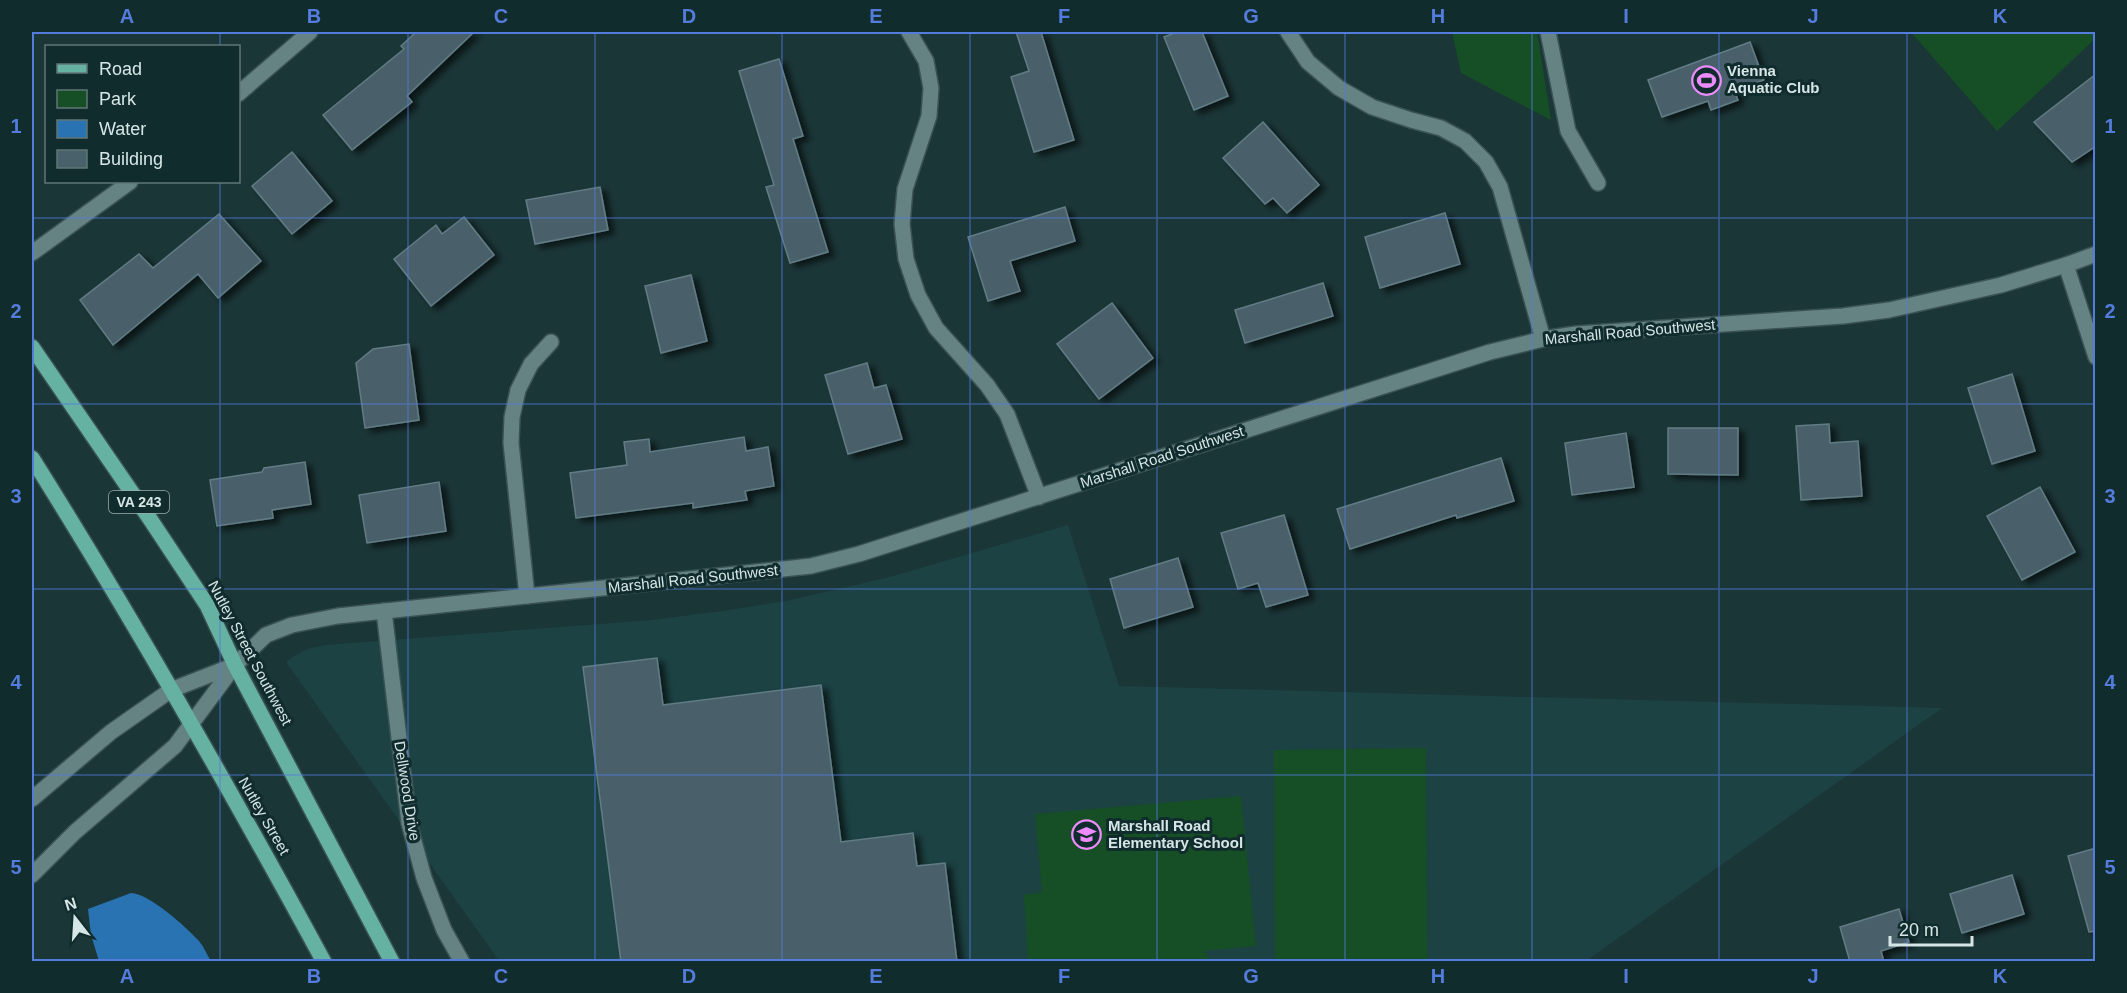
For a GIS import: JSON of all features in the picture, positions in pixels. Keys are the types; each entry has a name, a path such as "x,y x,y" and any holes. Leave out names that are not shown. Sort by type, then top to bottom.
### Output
{"main road":[{"name":"Nutley Street Southwest","path":"32,347 207,605 235,665 392,962"},
{"path":"32,458 127,612 171,690"},
{"name":"Nutley Street","path":"171,690 262,848 324,962"}],"street":[{"path":"240,92 310,32"},
{"path":"909,32 926,61 931,88 929,116 905,189 902,224 906,259 918,295 936,328 987,385 1007,414 1039,497"},
{"path":"1288,32 1308,62 1339,87 1372,107 1441,128 1465,141 1486,162 1500,187 1543,339"},
{"path":"1548,32 1568,131 1598,183"},
{"path":"32,253 129,183"},
{"name":"Marshall Road Southwest","path":"235,665 266,635 292,625 338,616 811,566 859,554 1490,352 1543,339 1576,334 1843,316 1889,310 2001,285 2066,266 2096,254"},
{"path":"2066,266 2096,357"},
{"path":"527,596 511,444 512,417 518,390 531,364 550,342"},
{"name":"Dellwood Drive","path":"384,611 409,823 424,878 444,930 462,962"},
{"path":"32,799 111,732 171,690 235,665"},
{"path":"32,874 75,832 175,746 235,665"}],"shaded area":[{"name":"Marshall Road Elementary School","path":"1068,525 1119,686 1942,708 1586,961 500,962 286,662 310,648 326,645 652,620 786,601 890,577"}],"green space":[{"path":"1452,32 1537,32 1551,120 1461,73"},
{"path":"1911,32 2095,32 2096,38 1997,131"},
{"path":"1426,748 1427,959 1275,960 1274,750"},
{"path":"1241,796 1256,946 1204,951 1212,961 1028,961 1024,895 1042,892 1035,814"}],"water":[{"path":"131,893 148,899 177,920 199,941 211,961 99,961 91,935 88,909"}],"building":[{"path":"416,32 474,32 407,96 412,102 352,150 323,115 404,49 401,46"},
{"path":"1016,32 1041,32 1074,140 1034,152 1011,77 1029,71"},
{"path":"1177,32 1202,32 1228,96 1194,110 1164,37"},
{"name":"Vienna Aquatic Club","path":"1750,42 1764,80 1734,90 1738,100 1711,110 1708,101 1662,117 1648,80"},
{"path":"779,59 803,136 793,139 828,252 790,263 766,187 774,185 739,71"},
{"path":"2096,74 2096,146 2072,162 2034,122"},
{"path":"1263,122 1319,185 1287,213 1273,198 1265,204 1223,158"},
{"path":"292,152 332,201 292,234 252,186"},
{"path":"600,187 608,230 535,244 526,200"},
{"path":"1065,207 1075,241 1010,261 1020,291 988,301 968,237"},
{"path":"1445,213 1460,264 1380,288 1365,237"},
{"path":"219,214 261,261 218,298 198,274 113,345 80,300 139,254 153,268"},
{"path":"464,217 494,255 431,306 394,259 436,225 442,234"},
{"path":"691,275 707,341 661,353 645,286"},
{"path":"1323,283 1333,316 1245,343 1235,310"},
{"path":"1112,303 1153,358 1099,399 1057,344"},
{"path":"409,344 419,420 365,428 356,363 373,349"},
{"path":"867,363 874,388 886,385 902,439 848,454 825,375"},
{"path":"2012,374 2035,451 1992,464 1968,388"},
{"path":"1829,424 1830,443 1858,441 1862,496 1801,500 1796,426"},
{"path":"1668,428 1738,428 1738,475 1668,474"},
{"path":"1626,433 1634,487 1572,495 1565,443"},
{"path":"744,437 746,451 768,447 774,486 745,491 747,500 693,508 693,503 576,518 570,473 627,465 624,442 649,439 650,452"},
{"path":"1501,458 1514,501 1457,518 1456,515 1350,549 1337,509"},
{"path":"305,462 311,504 272,510 273,518 217,526 210,480 262,472 264,468"},
{"path":"439,482 446,531 367,543 359,495"},
{"path":"2040,487 2075,552 2022,580 1987,516"},
{"path":"1284,515 1308,595 1266,607 1258,583 1238,589 1221,533"},
{"path":"1178,558 1193,607 1124,628 1110,579"},
{"path":"657,658 663,705 821,685 841,842 913,833 917,866 945,863 957,962 621,962 583,667"},
{"path":"2096,848 2096,931 2089,932 2068,856"},
{"path":"2012,875 2024,914 1962,933 1950,894"},
{"path":"1899,909 1909,942 1881,951 1884,962 1850,962 1840,927"}],"place":[{"name":"Vienna Aquatic Club","path":"1706,80"},
{"name":"Marshall Road Elementary School","path":"1087,835"}]}
